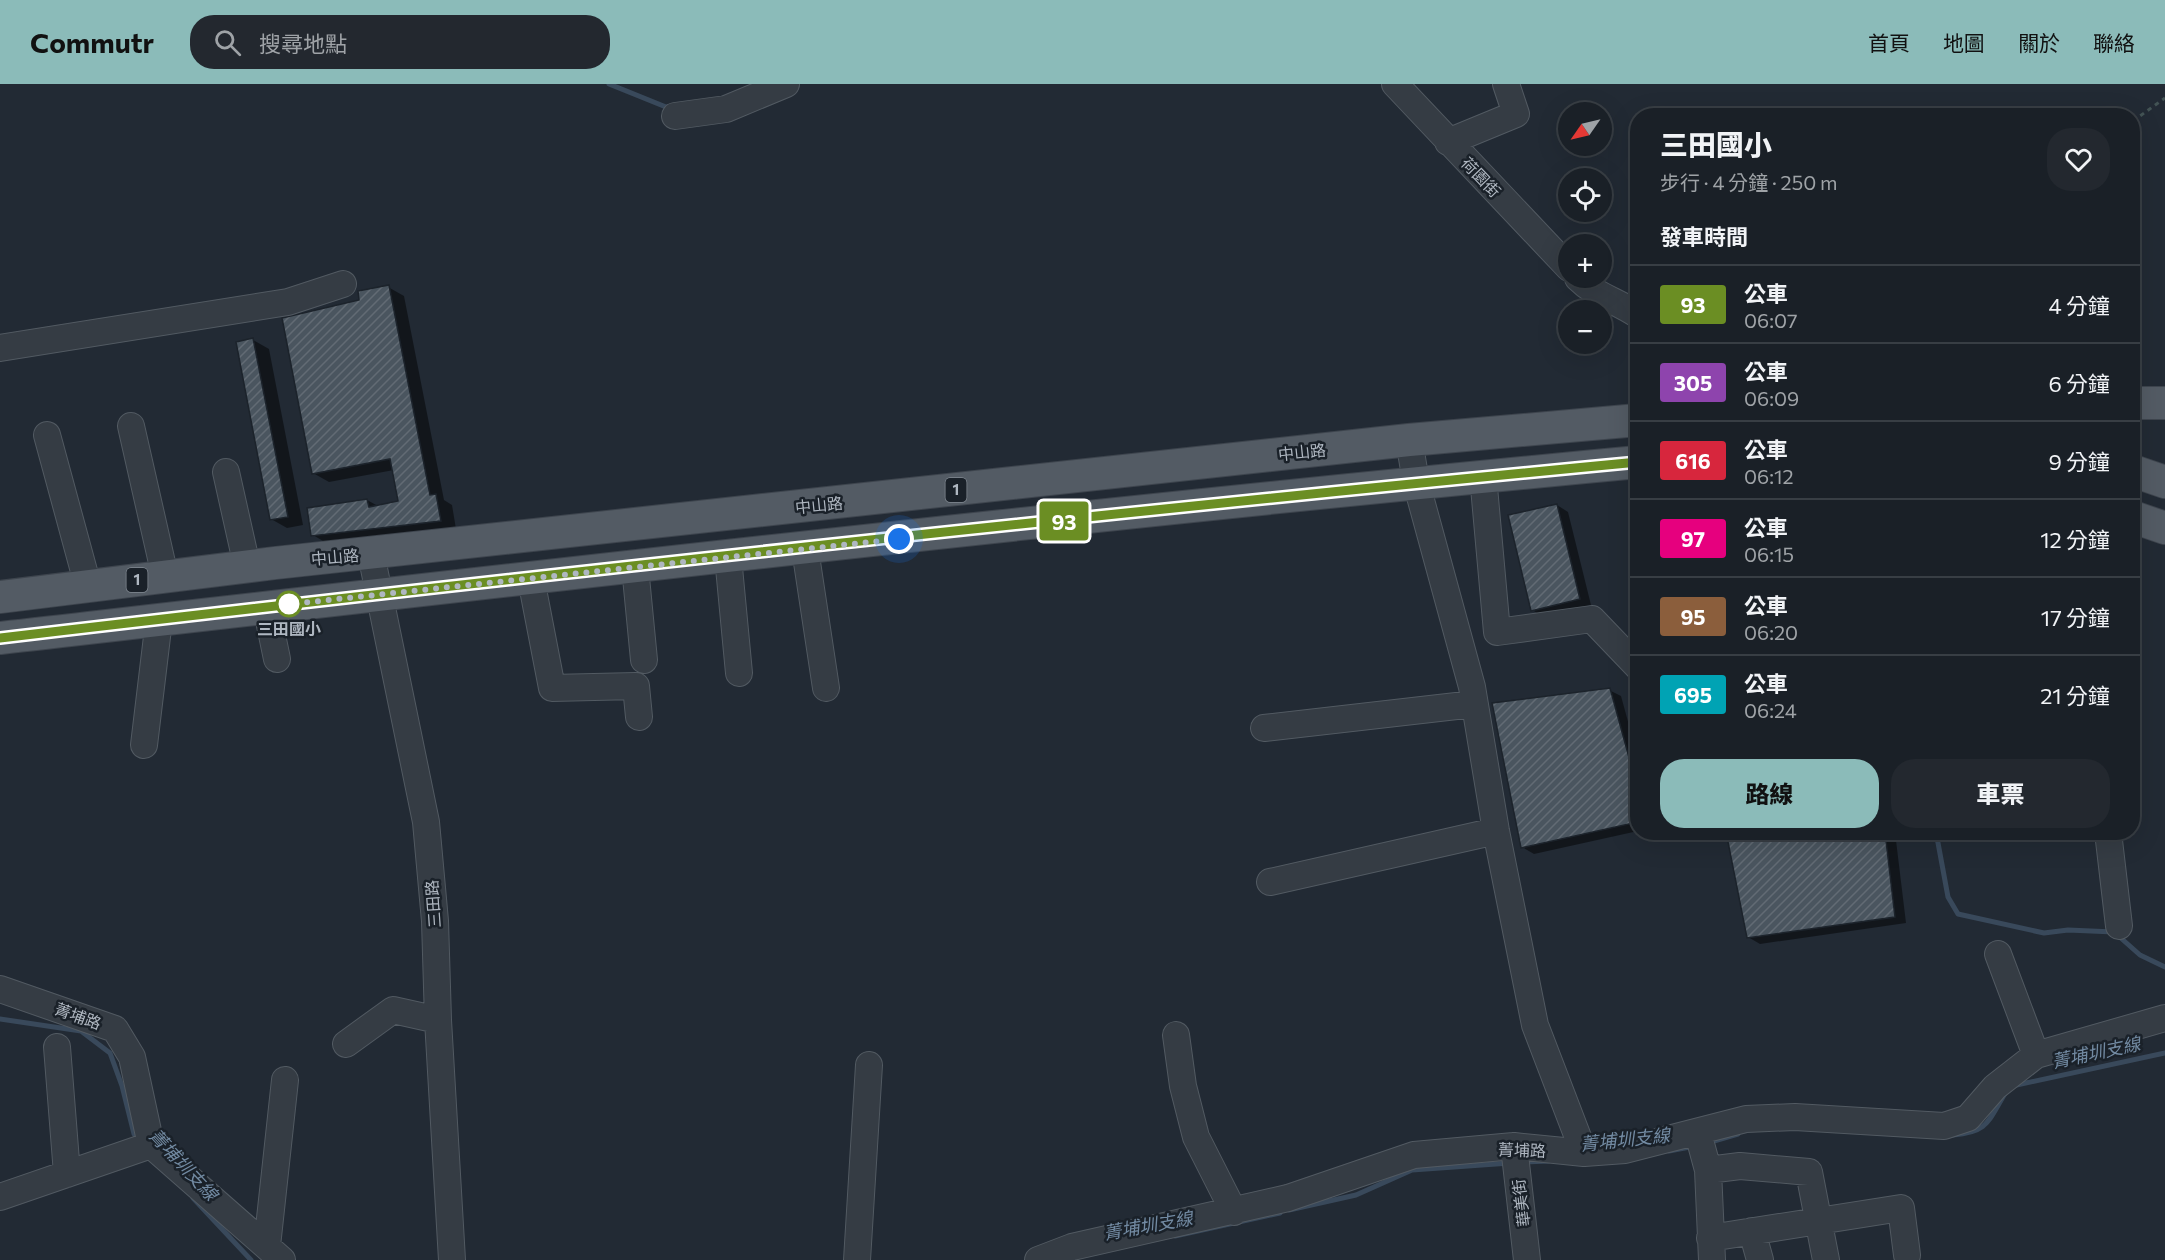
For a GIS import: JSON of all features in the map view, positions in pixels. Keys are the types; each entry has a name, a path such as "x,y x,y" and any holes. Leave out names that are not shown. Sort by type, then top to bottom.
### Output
{"main road":[{"path":"2140,403 2165,403"},
{"name":"中山路","path":"0,597 247,566 1409,440 1630,421"},
{"path":"0,638 266,606 378,596 1416,482 1630,463"},
{"path":"2140,473 2165,482"},
{"path":"2140,519 2165,528"}],"street":[{"path":"675,116 726,109 786,84"},
{"name":"荷園街","path":"1395,84 1558,257"},
{"path":"1448,142 1516,114 1506,84"},
{"path":"0,348 276,304 343,284"},
{"path":"1588,288 1630,310"},
{"path":"131,426 165,576"},
{"path":"47,435 88,586"},
{"path":"1409,440 1416,482 1472,687 1496,831 1535,1025 1584,1153"},
{"path":"226,471 247,566"},
{"path":"1483,476 1497,632 1592,619 1630,659"},
{"path":"805,549 826,688"},
{"name":"三田路","path":"371,554 426,822 435,921 438,1020 452,1260"},
{"path":"728,557 739,673"},
{"path":"635,567 644,660"},
{"path":"531,579 552,688 636,686 639,717"},
{"path":"266,606 277,659"},
{"path":"144,745 159,620"},
{"path":"1264,728 1474,704"},
{"path":"1270,882 1496,831"},
{"path":"2109,840 2119,926"},
{"path":"1998,954 2036,1055"},
{"name":"菁埔路","path":"0,989 115,1029 132,1057 151,1145"},
{"path":"346,1044 393,1010 438,1020"},
{"name":"菁埔路","path":"1038,1260 1072,1247 1288,1198 1414,1155 1514,1146 1584,1153 1625,1150 1746,1119 1795,1117 1944,1126 1968,1118 1995,1087 2036,1055 2165,1018"},
{"path":"1176,1035 1183,1086 1196,1137 1234,1212"},
{"path":"57,1047 67,1174"},
{"path":"856,1260 869,1065"},
{"path":"274,1253 285,1080"},
{"path":"1698,1133 1708,1170 1711,1249 1752,1231 1901,1208 1907,1255"},
{"path":"0,1197 151,1145 274,1253"},
{"name":"華美街","path":"1514,1146 1527,1260"},
{"path":"1708,1170 1740,1166 1809,1172 1826,1260"},
{"path":"1752,1231 1760,1260"}],"path":[{"path":"2140,116 2165,98"}],"building":[{"path":"389,285 430,495 436,494 441,521 311,536 307,508 367,499 369,507 398,501 390,459 312,474 282,318 359,300 358,291"},
{"path":"253,338 288,517 270,520 236,342"},
{"path":"1557,504 1580,599 1531,611 1508,515"},
{"path":"1610,688 1630,761 1630,824 1521,848 1492,703"},
{"path":"1728,840 1886,840 1895,917 1747,938"}],"waterway":[{"path":"609,84 666,107 672,106"},
{"path":"1937,840 1948,897 1958,914 2044,933 2068,930 2114,932 2140,955 2165,967"},
{"name":"菁埔圳支線","path":"0,1019 81,1031 110,1053 122,1086 134,1134 140,1140"},
{"name":"菁埔圳支線","path":"2012,1086 2165,1053"},
{"name":"菁埔圳支線","path":"1953,1135 1981,1128 1991,1118 2006,1092"},
{"name":"菁埔圳支線","path":"1707,1143 1738,1134"},
{"name":"菁埔圳支線","path":"1669,1151 1695,1146"},
{"name":"菁埔圳支線","path":"1522,1162 1549,1161"},
{"name":"菁埔圳支線","path":"1289,1210 1356,1195 1412,1170 1510,1163"},
{"name":"菁埔圳支線","path":"193,1198 251,1260"},
{"name":"菁埔圳支線","path":"1175,1236 1280,1213"}],"bus line":[{"name":"93","path":"0,638 266,606 378,596 1416,482 1630,463"}],"place":[{"name":"三田國小","path":"289,604"}],"route":[{"path":"289,604 282,605 899,539"}]}
